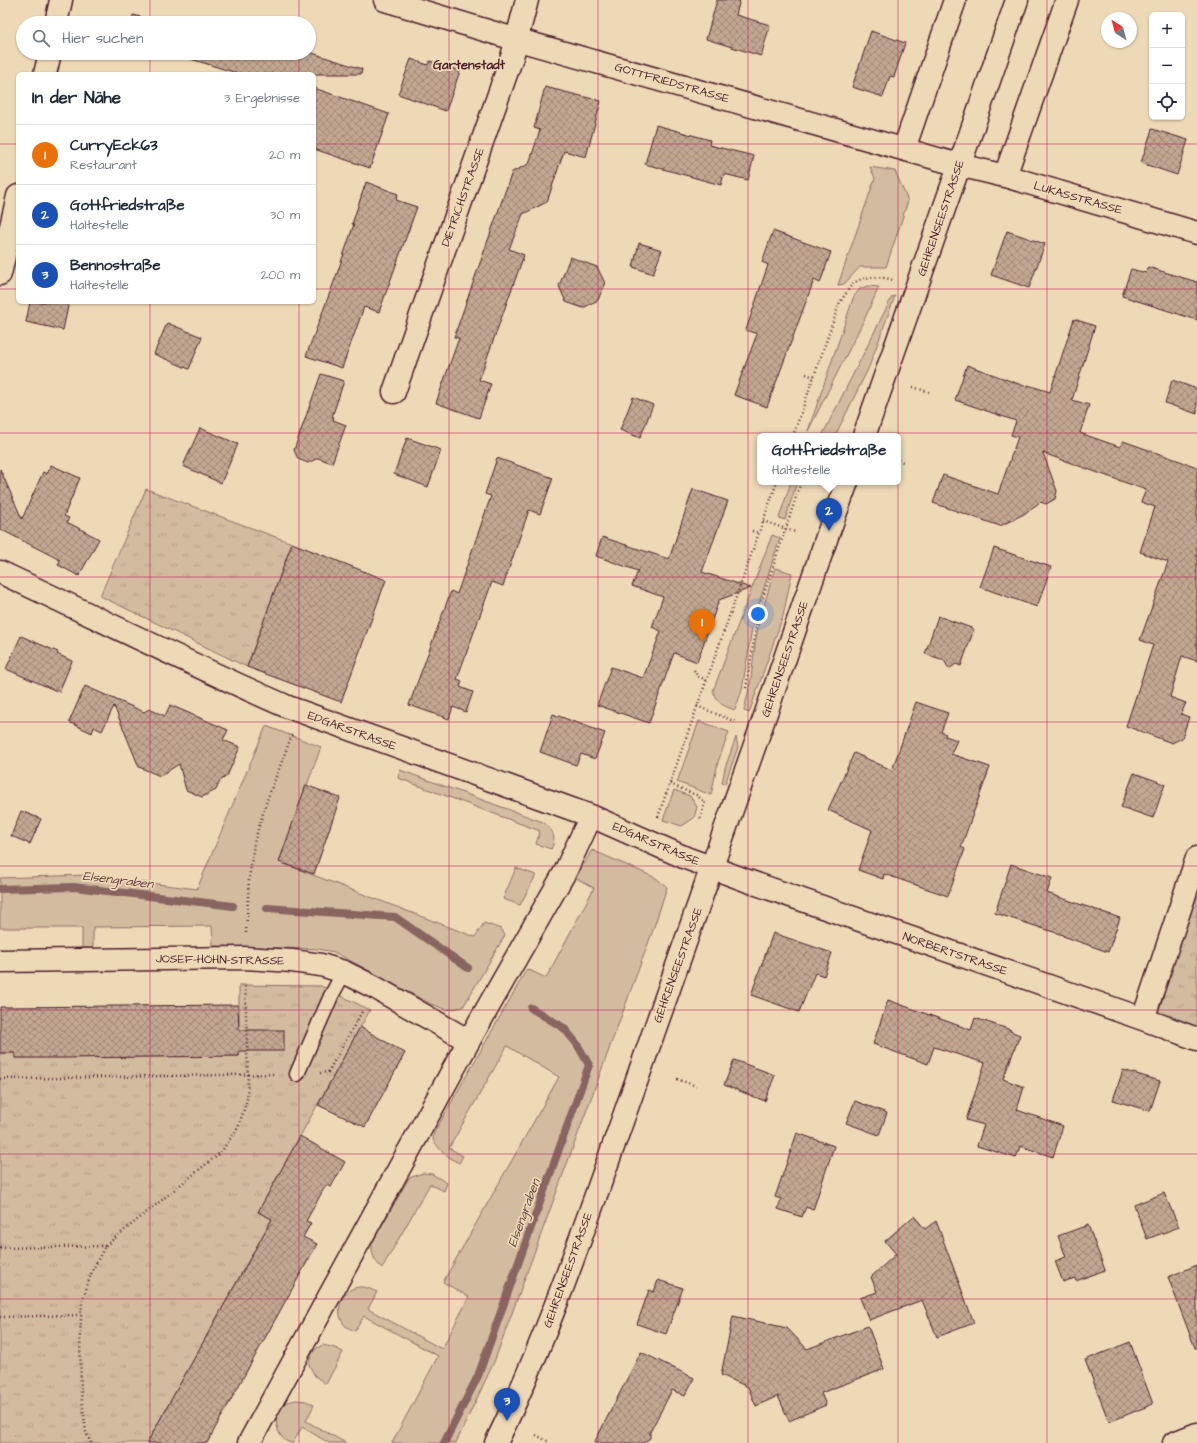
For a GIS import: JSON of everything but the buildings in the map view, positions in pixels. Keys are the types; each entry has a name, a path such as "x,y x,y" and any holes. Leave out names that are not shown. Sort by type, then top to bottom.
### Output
{"street":[{"path":"58,16 61,0"},
{"name":"GOTTFRIEDSTRASSE","path":"385,0 959,166"},
{"name":"DIETRICHSTRASSE","path":"394,392 507,72 527,0"},
{"path":"904,149 955,0"},
{"name":"GEHRENSEESTRASSE","path":"865,433 1017,0"},
{"path":"1006,176 1067,0"},
{"path":"45,72 48,60"},
{"name":"LUKASSTRASSE","path":"959,166 1006,176 1197,233"},
{"path":"0,274 16,205"},
{"name":"GEHRENSEESTRASSE","path":"496,1443 545,1333 575,1252 713,868 846,485"},
{"name":"EDGARSTRASSE","path":"0,572 288,707 591,816 713,868"},
{"path":"249,1443 469,1041 565,872 591,816"},
{"path":"1143,1019 1197,858"},
{"name":"NORBERTSTRASSE","path":"713,868 1197,1039"},
{"name":"JOSEF-HÖHN-STRASSE","path":"0,960 244,958 292,961 321,965 344,972 376,988 469,1041"},
{"path":"1174,1443 1197,1434"}],"lane":[{"path":"297,1074 331,996 344,972"}],"path":[{"path":"794,433 840,302 852,285 863,279 880,277 916,288"},
{"path":"806,374 814,377"},
{"path":"913,387 929,392"},
{"path":"901,461 905,463"},
{"path":"658,817 776,485"},
{"path":"745,696 758,609 799,485"},
{"path":"763,521 795,532"},
{"path":"752,531 759,533"},
{"path":"694,670 697,676 707,680"},
{"path":"697,706 760,731"},
{"path":"244,958 254,842 267,800 295,729"},
{"path":"670,784 696,795 705,802 700,824 705,818"},
{"path":"91,1443 86,1432 81,1393 80,1336 82,1302 92,1271 105,1246 221,1152 238,1128 247,1100 248,1076 245,987"},
{"path":"0,1078 248,1076 328,1072 364,1008"},
{"path":"677,1079 696,1086"},
{"path":"0,1248 105,1246"},
{"path":"0,1317 81,1315"},
{"path":"536,1436 549,1442"}],"green space":[{"path":"870,167 895,171 908,201 886,267 860,267 844,284 838,285 875,178"},
{"path":"867,286 879,287 808,431 854,296 860,289"},
{"path":"895,296 869,367 836,433 824,433 892,297"},
{"path":"790,485 796,485 785,520 779,518"},
{"path":"146,489 292,543 247,667 100,596"},
{"path":"772,535 780,538 753,622 742,690 735,710 721,704 713,691"},
{"path":"775,568 792,573 783,616 749,713 744,711 751,679 755,644 759,622"},
{"path":"699,721 729,732 718,762 711,795 677,782"},
{"path":"266,726 321,747 279,862 475,937 484,923 501,929 505,935 463,1007 447,1010 431,1004 334,952 318,949 213,946 212,926 93,927 93,948 82,948 82,928 0,928 0,878 86,875 197,889"},
{"path":"736,737 738,747 725,784 722,783 725,768"},
{"path":"400,770 543,822 553,834 554,841 551,849 536,844 540,831 398,778"},
{"path":"674,790 690,796 697,807 694,818 682,826 663,820"},
{"path":"592,850 656,878 667,887 653,930 494,1362 456,1443 392,1443 438,1356 364,1316 355,1331 348,1328 340,1317 340,1305 342,1299 345,1294 355,1288 362,1287 377,1292 368,1309 442,1349 469,1297 443,1282 559,1077 507,1046 449,1148 463,1156 459,1163 447,1156 438,1147 433,1140 434,1133 527,969 546,978 594,888 576,878"},
{"path":"516,868 536,875 520,905 503,899"},
{"path":"1197,884 1197,1027 1151,1012"},
{"path":"239,985 321,986 370,1010 258,1212 272,1219 147,1443 0,1443 0,1053 15,1053 15,1058 239,1056"},
{"path":"423,1173 432,1174 447,1183 444,1191 430,1184 382,1268 374,1257 372,1243 409,1178"},
{"path":"323,1345 343,1352 326,1384 315,1376 309,1365 310,1358 313,1353 317,1348"},
{"path":"296,1400 306,1401 314,1405 306,1421 346,1443 329,1443 302,1427 293,1443 287,1442 282,1438 277,1426 278,1412 281,1406 287,1402"}],"waterway":[{"name":"Elsengraben","path":"0,889 74,887 233,906"},
{"name":"Elsengraben","path":"267,908 395,917 468,968"},
{"name":"Elsengraben","path":"444,1443 478,1376 589,1065 577,1044 564,1028 531,1008"}],"place":[{"name":"Gottfriedstraße","path":"829,531"},
{"name":"CurryEck63","path":"702,642"},
{"name":"Bennostraße","path":"507,1421"}],"district":[{"name":"Gartenstadt","path":"469,65"}]}
